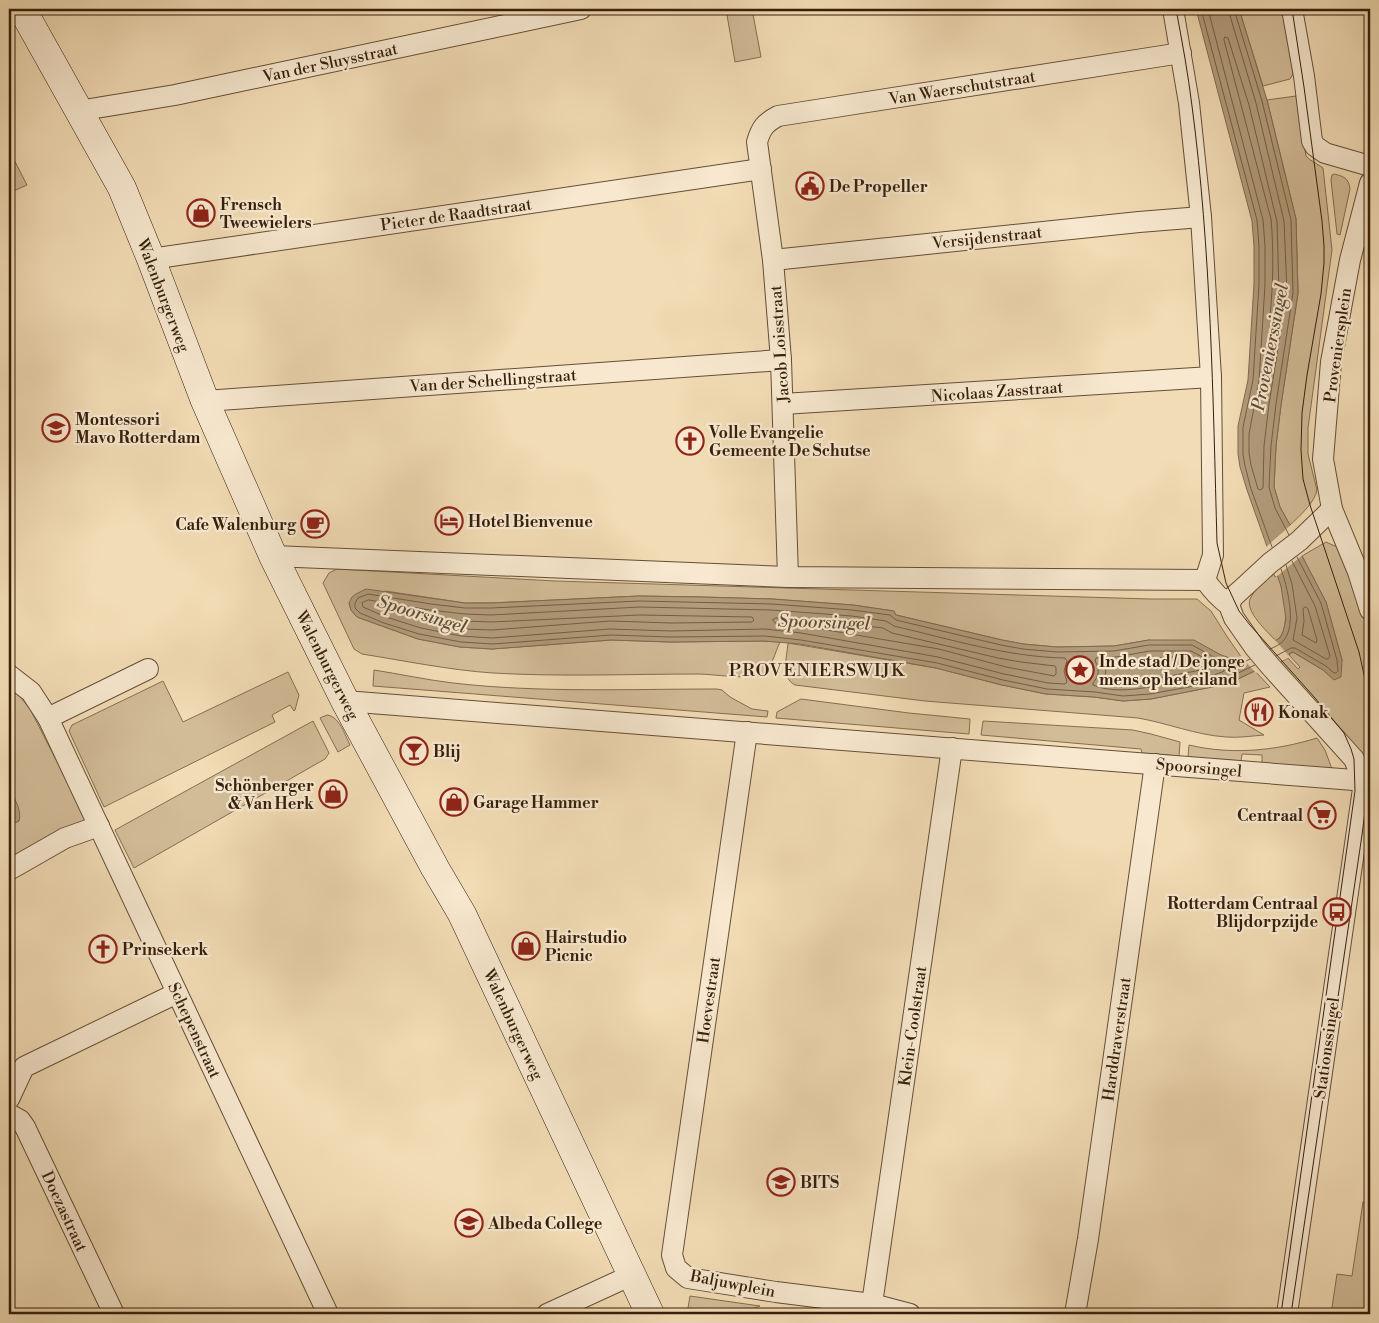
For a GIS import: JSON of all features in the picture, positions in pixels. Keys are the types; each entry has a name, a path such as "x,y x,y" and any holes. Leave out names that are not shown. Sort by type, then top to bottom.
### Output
{"street":[{"name":"Walenburgerweg","path":"22,9 122,188 151,259 204,401 273,556 345,701 435,868 462,914 650,1314"},
{"name":"Van der Sluysstraat","path":"78,112 175,95 581,9"},
{"path":"1173,9 1189,103 1201,217 1211,377 1213,555 1205,580"},
{"path":"1292,9 1304,76 1312,141 1315,146 1325,153 1370,166"},
{"name":"Van Waerschutstraat","path":"757,142 760,131 769,121 778,116 1181,54"},
{"name":"Jacob Loisstraat","path":"757,142 773,260 781,360 788,577"},
{"name":"Pieter de Raadtstraat","path":"151,259 761,169"},
{"name":"Proveniersplein","path":"1370,183 1354,244 1331,362 1323,459 1332,509 1362,581 1370,610"},
{"name":"Versijdenstraat","path":"773,260 1201,217"},
{"name":"Van der Schellingstraat","path":"204,401 781,360"},
{"name":"Nicolaas Zasstraat","path":"783,404 1211,377"},
{"path":"1229,605 1233,597 1332,509"},
{"path":"273,556 788,577 1205,580"},
{"path":"1205,580 1216,595 1229,605 1234,618 1271,667 1367,774"},
{"path":"48,718 148,669"},
{"name":"Schepenstraat","path":"9,675 31,692 48,718 328,1314"},
{"name":"Spoorsingel","path":"345,701 1354,780 1367,774"},
{"name":"Hoevestraat","path":"676,1268 672,1255 747,732"},
{"name":"Klein-Coolstraat","path":"872,1304 952,748"},
{"name":"Harddraverstraat","path":"1075,1314 1088,1239 1155,764"},
{"name":"Stationssingel","path":"1287,1314 1367,774"},
{"path":"9,870 65,838 99,826"},
{"path":"9,1099 24,1067 178,993"},
{"name":"Doezastraat","path":"9,1114 20,1120 25,1127 114,1314"},
{"name":"Baljuwplein","path":"676,1268 688,1278 776,1292 872,1304 910,1314"},
{"path":"547,1314 632,1275"}],"shaded area":[{"path":"726,9 752,9 761,57 735,62"},
{"path":"1239,9 1283,9 1293,68 1293,74 1290,79 1263,86"},
{"path":"1296,96 1306,156 1323,168 1332,250 1308,428 1308,454 1317,490 1310,504 1290,525 1280,507 1274,487 1281,405 1298,293 1296,219 1267,100"},
{"path":"9,150 27,185 9,193"},
{"path":"1334,174 1345,178 1350,189 1340,235 1337,234 1331,180"},
{"path":"1326,542 1337,547 1344,558 1363,610 1370,641 1370,747 1366,755 1363,756 1277,664 1288,658 1298,669 1300,667 1289,655 1293,652 1334,679 1342,660 1326,602 1302,556"},
{"path":"337,569 555,581 1197,599 1211,611 1242,658 1232,659 1149,640 1114,646 1057,647 1023,644 896,615 893,611 853,605 772,599 639,596 465,603 385,591 349,603 351,610 357,617 418,639 460,647 492,649 611,640 780,642 768,669 761,675 756,676 740,677 698,674 544,675 477,672 362,654 354,649 323,583 329,573"},
{"path":"1273,572 1275,577 1278,575 1285,610 1284,628 1276,641 1258,622 1249,604 1254,592"},
{"path":"788,643 936,668 1046,694 1123,701 1151,699 1212,687 1236,680 1255,671 1270,687 1244,693 1239,720 1264,735 1215,736 1138,718 925,701 795,685 790,682 786,672"},
{"path":"374,670 453,683 519,688 585,690 717,689 722,690 730,697 752,709 768,711 767,717 373,686"},
{"path":"288,672 299,695 294,711 290,705 272,715 275,722 104,807 69,731 72,725 163,681 183,722"},
{"path":"9,687 18,694 30,709 87,820 9,862 9,825 19,821 9,791"},
{"path":"801,699 970,719 969,734 776,718 777,712"},
{"path":"327,715 338,722 350,745 338,752 320,718"},
{"path":"313,721 329,753 325,759 134,868 115,830"},
{"path":"983,721 1133,730 1180,742 1179,756 1142,753 1141,749 981,735"},
{"path":"1317,738 1325,750 1332,769 1262,763 1262,755 1242,754 1241,761 1188,757 1189,745 1237,751 1269,749"},
{"path":"1370,1199 1370,1314 1331,1314 1337,1274 1352,1276 1363,1202"},
{"path":"690,1296 760,1306 741,1314 687,1314"}],"water":[{"name":"Provenierssingel","path":"1196,9 1239,9 1267,100 1296,219 1298,293 1281,405 1274,487 1280,507 1290,525 1302,556 1326,602 1342,660 1341,677 1334,680 1323,670 1293,652 1236,680 1212,687 1151,699 1123,701 1046,694 936,668 800,644 764,641 671,642 611,640 492,649 460,647 418,639 357,617 351,610 349,603 352,597 366,589 465,603 639,596 772,599 853,605 894,611 896,615 1002,640 1057,647 1114,646 1149,640 1194,640 1221,655 1239,659 1280,638 1286,619 1281,586 1247,490 1238,454 1238,426 1248,380 1254,284 1252,221"},
{"path":"9,791 18,805 20,817 19,821 9,825"}],"pier":[{"path":"1292,524 1304,554 1276,577 1265,548"},
{"path":"1274,639 1290,657 1256,673 1240,656"}],"tram line":[{"path":"1176,9 1190,94 1203,214 1210,324 1217,543 1226,583 1239,611 1250,625 1344,733 1354,759 1355,791 1281,1314"},
{"path":"1292,9 1324,246 1321,294 1302,413 1301,450 1303,479 1359,652 1370,708"},
{"path":"1291,1314 1370,772"}],"place":[{"name":"De Propeller","path":"810,186"},
{"name":"Frensch Tweewielers","path":"201,213"},
{"name":"Montessori Mavo Rotterdam","path":"56,428"},
{"name":"Volle Evangelie Gemeente De Schutse","path":"690,441"},
{"name":"Hotel Bienvenue","path":"449,521"},
{"name":"Cafe Walenburg","path":"315,524"},
{"name":"In de stad / De jonge mens op het eiland","path":"1080,670"},
{"name":"Konak","path":"1259,712"},
{"name":"Blij","path":"414,751"},
{"name":"Schönberger & Van Herk","path":"333,794"},
{"name":"Garage Hammer","path":"454,802"},
{"name":"Centraal","path":"1322,815"},
{"name":"Rotterdam Centraal Blijdorpzijde","path":"1337,912"},
{"name":"Hairstudio Picnic","path":"526,946"},
{"name":"Prinsekerk","path":"103,949"},
{"name":"BITS","path":"781,1182"},
{"name":"Albeda College","path":"469,1223"}],"district":[{"name":"PROVENIERSWIJK","path":"817,670"}]}
